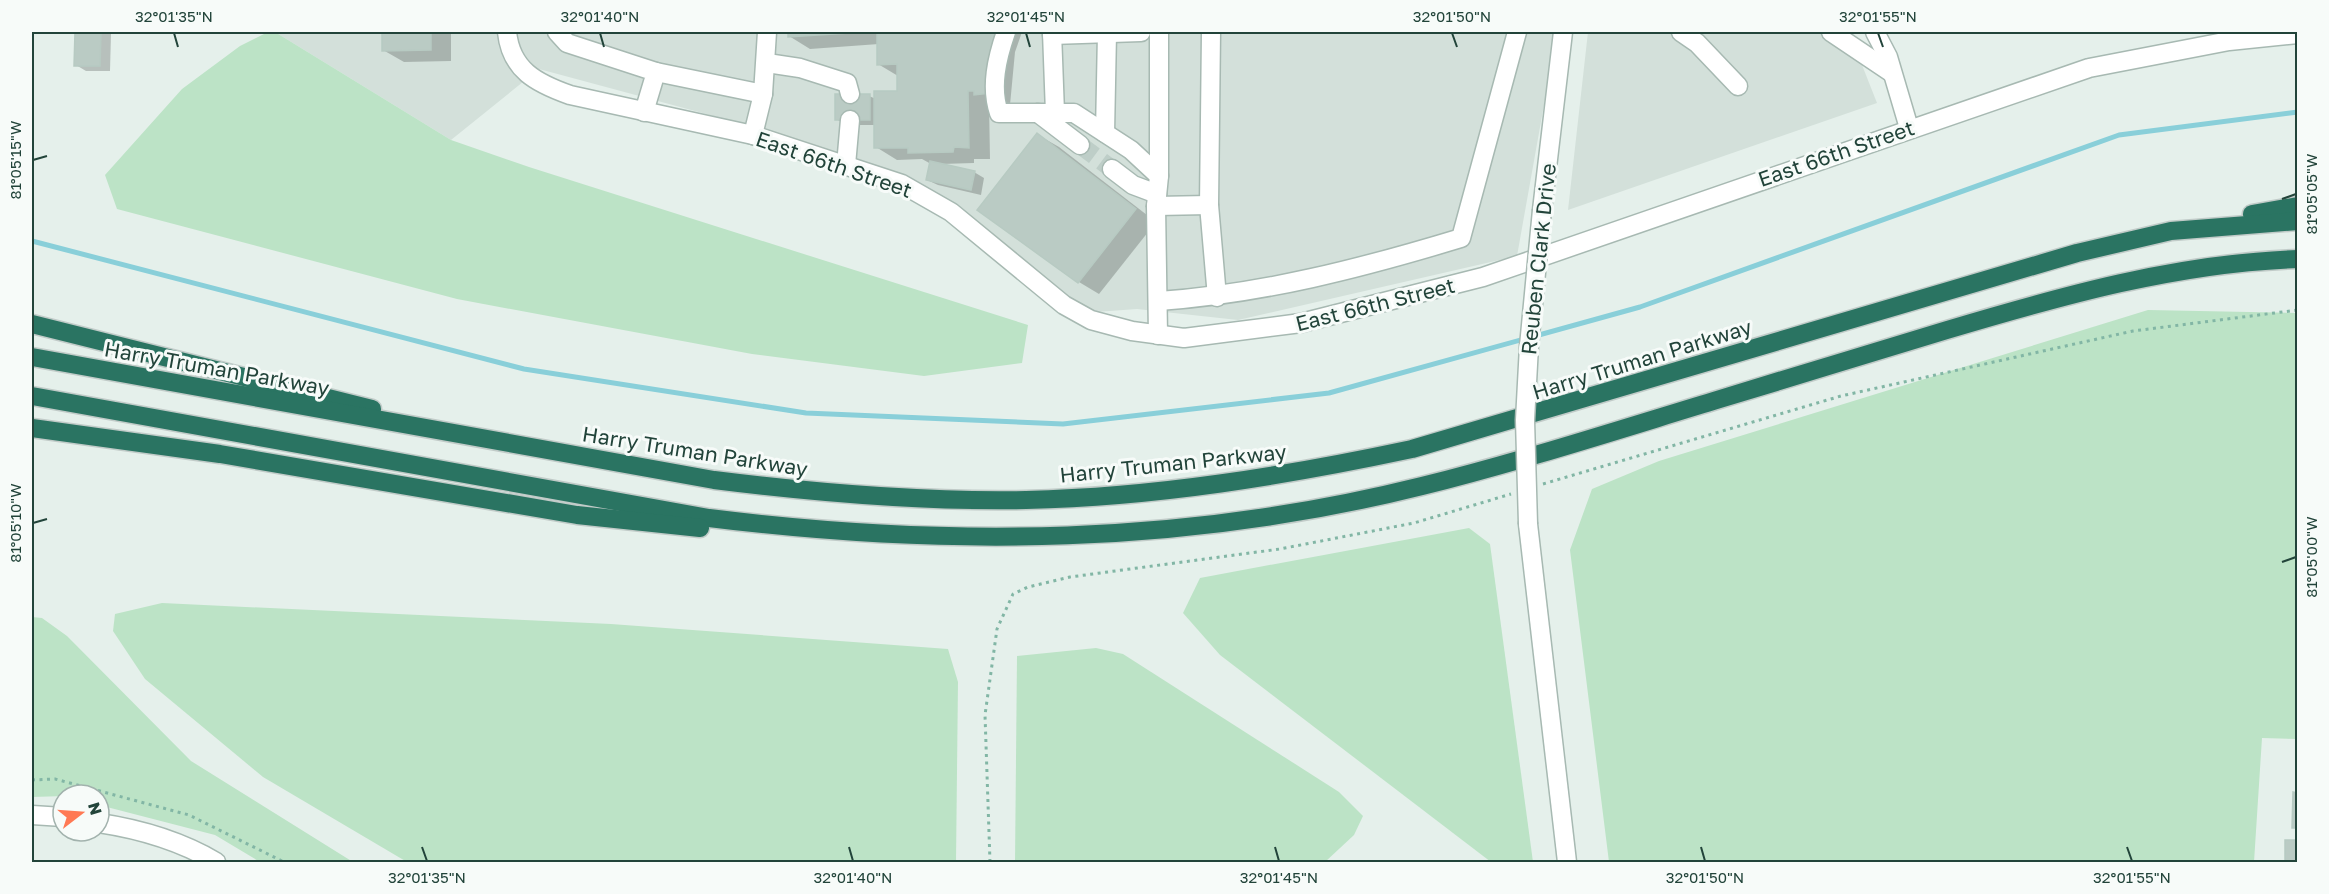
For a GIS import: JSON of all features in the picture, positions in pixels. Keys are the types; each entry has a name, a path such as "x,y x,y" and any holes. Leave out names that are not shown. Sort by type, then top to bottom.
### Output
{"highway":[{"path":"2171,231 2298,206"},
{"name":"Harry Truman Parkway","path":"32,357 714,480 807,492 1026,500 1202,486 1344,463 1412,449 2012,271 2171,231 2298,221"},
{"path":"32,428 220,454 577,514 709,529 1027,538 1144,531 1351,501 1490,467 2087,290 2215,266 2298,259"},
{"path":"32,324 324,396 477,439"},
{"path":"32,396 709,518 803,530 900,536"}],"street":[{"name":"East 66th Street","path":"507,32 508,46 517,64 526,75 546,86 570,95 753,135 902,184 951,212 1064,305 1091,320 1132,332 1202,337 1301,323 1483,277 1909,128 2089,68 2229,41 2298,34"},
{"path":"557,32 567,43 656,72 763,93"},
{"path":"753,135 763,93 767,63 767,32"},
{"path":"1006,32 998,58 994,97 999,113 1074,113 1131,150 1157,192"},
{"path":"1080,145 1047,113 1052,33 1141,32"},
{"path":"1158,335 1157,192 1160,32"},
{"path":"1211,32 1209,205 1217,297"},
{"path":"1159,301 1217,297 1355,268 1461,238 1517,32"},
{"name":"Reuben Clark Drive","path":"1563,32 1542,210 1526,409 1528,524 1566,862"},
{"path":"1681,32 1697,43 1738,86"},
{"path":"1831,32 1892,73"},
{"path":"1875,32 1892,73 1909,128"},
{"path":"1105,133 1107,33"},
{"path":"767,63 800,68 847,82 850,94"},
{"path":"644,112 656,72"},
{"path":"846,165 850,120"},
{"path":"1112,169 1133,185 1209,205"},
{"path":"32,815 51,816"},
{"path":"111,825 120,826 209,860"}],"path":[{"path":"32,780 55,779 189,815 284,862"}],"shaded area":[{"path":"275,32 1557,32 1517,256 1238,320 1137,309 1096,312 1076,305 911,178 747,125 539,69 451,140"},
{"path":"1588,32 1849,32 1877,103 1568,210"}],"green space":[{"path":"268,32 275,32 451,140 529,167 1028,325 1022,363 924,376 752,354 457,299 117,209 105,175 182,89 240,46"},
{"path":"2148,310 2297,313 2297,739 2262,738 2254,862 1609,862 1570,550 1592,489 1659,461"},
{"path":"1469,528 1490,544 1533,862 1491,862 1220,655 1183,613 1200,578"},
{"path":"162,603 611,624 948,649 958,682 956,862 407,862 263,777 145,679 113,631 115,614"},
{"path":"32,617 42,618 67,636 191,761 353,862 260,862 215,835 111,808 111,783 51,783 51,796 32,797"},
{"path":"1096,648 1123,654 1339,792 1363,816 1354,835 1325,862 1015,862 1017,656"}],"building":[{"path":"75,32 101,32 100,66 74,66"},
{"path":"382,32 431,32 431,50 382,51"},
{"path":"788,32 865,32 788,37"},
{"path":"877,32 997,32 990,93 974,95 974,91 968,91 969,148 954,147 953,152 908,153 908,148 874,148 874,91 897,91 897,64 877,65"},
{"path":"835,94 870,94 870,120 835,120"},
{"path":"1037,133 1136,209 1078,283 977,210"},
{"path":"930,161 975,171 971,190 926,180"},
{"path":"2293,792 2298,793 2298,828 2292,828"},
{"path":"2285,840 2298,840 2298,862 2285,862"}],"waterway":[{"path":"32,241 524,369 806,413 1063,424 1329,393 1640,307 2119,135 2298,112"}],"tunnel":[{"path":"1080,145 1112,169"}]}
